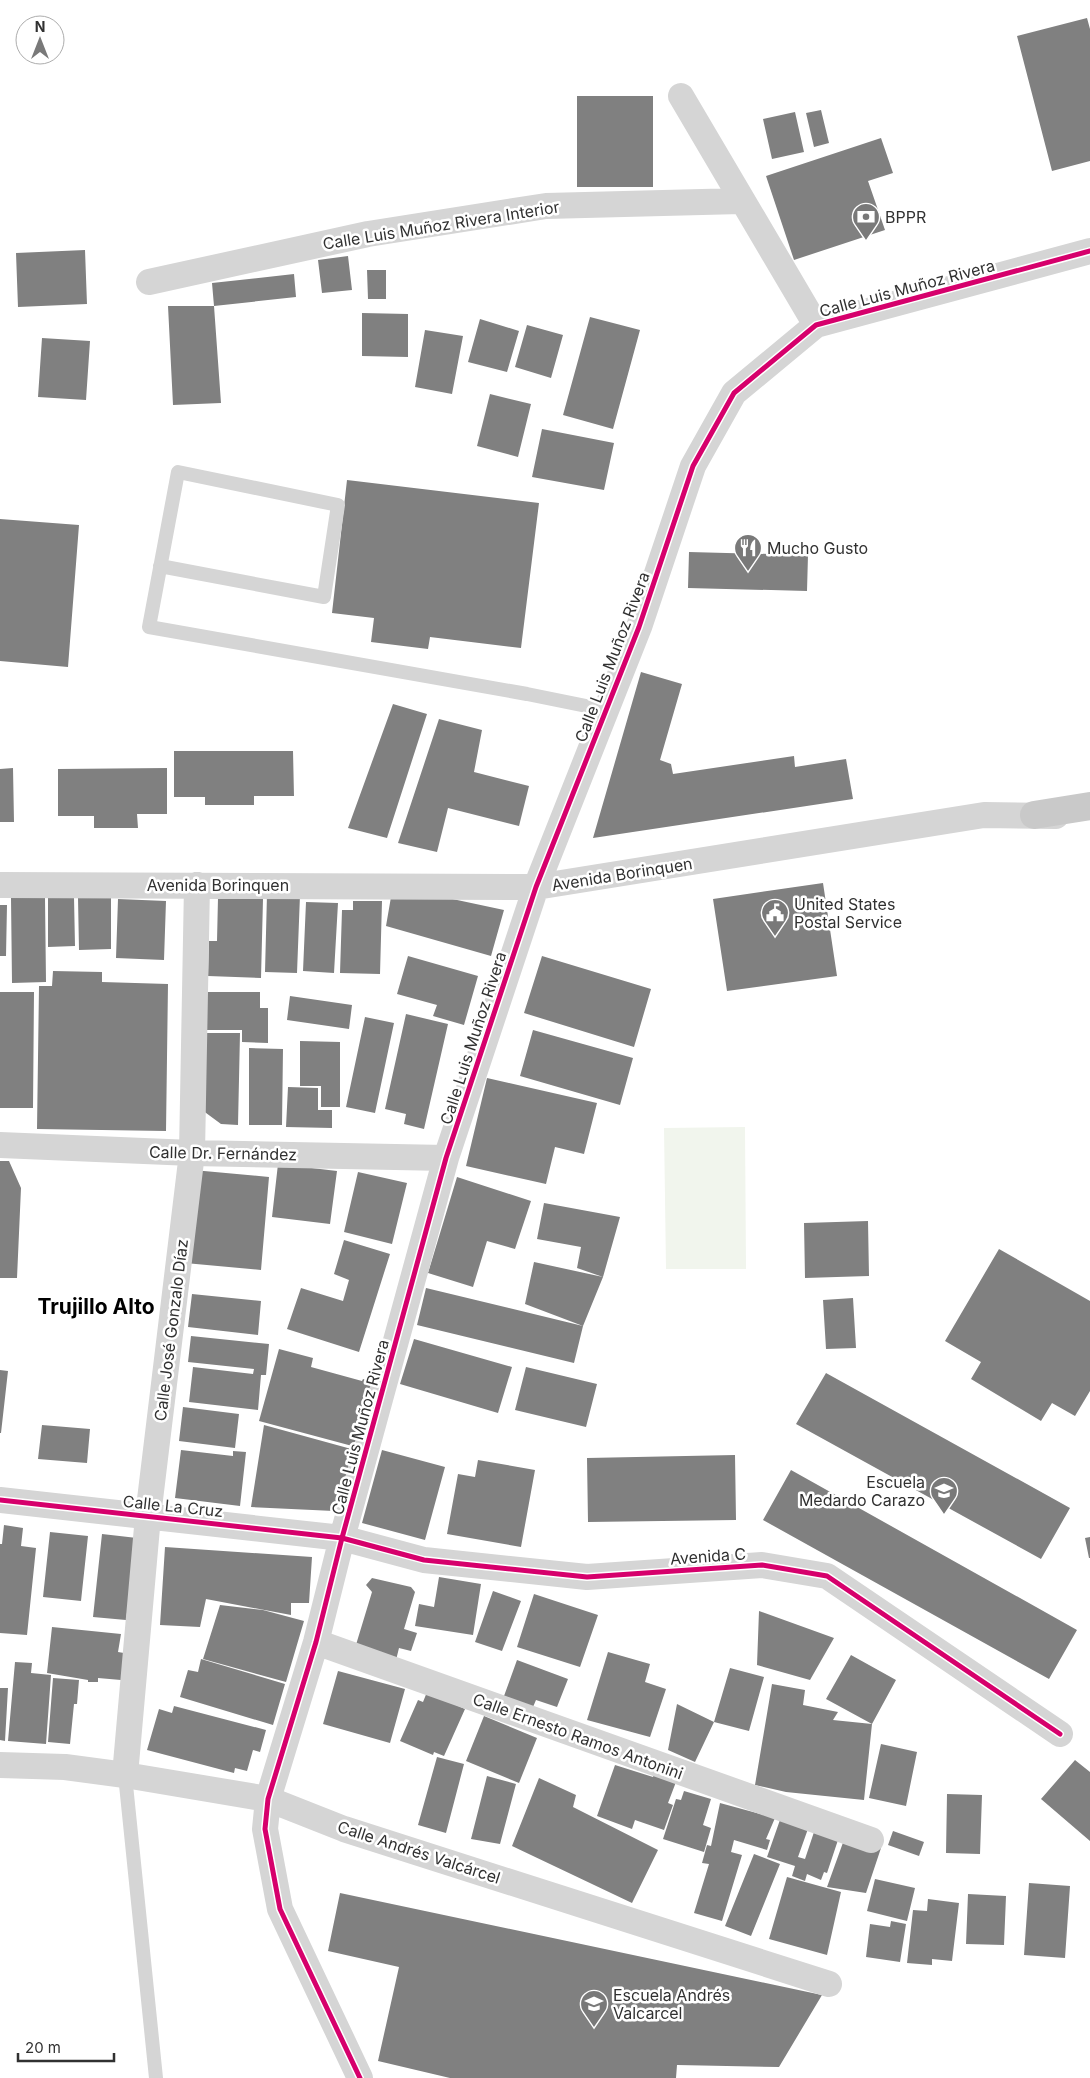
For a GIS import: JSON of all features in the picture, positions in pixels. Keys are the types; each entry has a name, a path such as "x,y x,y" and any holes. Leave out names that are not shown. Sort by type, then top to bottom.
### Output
{"main road":[{"path":"1034,815 1090,806"}],"street":[{"path":"681,96 741,201 816,325"},
{"name":"Calle Luis Muñoz Rivera Interior","path":"149,282 368,234 546,206 741,201"},
{"name":"Calle Luis Muñoz Rivera","path":"360,2078 280,1909 265,1829 268,1799 316,1642 342,1538 446,1158 536,888 640,627 693,466 734,393 816,325 1090,251"},
{"name":"Avenida Borinquen","path":"0,885 536,888 984,815 1090,816"},
{"name":"Calle José Gonzalo Díaz","path":"125,1775 148,1516 192,1153 197,885"},
{"name":"Calle Dr. Fernández","path":"0,1145 192,1153 446,1158"},
{"name":"Calle La Cruz","path":"0,1500 342,1538"},
{"name":"Avenida C","path":"342,1538 424,1560 587,1577 762,1565 826,1576 1060,1734"},
{"name":"Calle Ernesto Ramos Antonini","path":"316,1642 871,1840"},
{"name":"Calle Andrés Valcárcel","path":"0,1765 66,1767 268,1799 344,1829 829,1984"}],"lane":[{"path":"160,566 324,597 338,505 178,472 160,566 149,627 527,694 606,710"},
{"path":"125,1775 156,2078"}],"shaded area":[{"path":"745,1127 746,1269 666,1269 664,1128"}],"building":[{"path":"1087,18 1090,29 1090,161 1052,171 1017,36"},
{"path":"577,96 653,96 653,187 577,187"},
{"path":"821,110 829,143 814,147 806,113"},
{"path":"795,112 804,152 772,159 763,119"},
{"path":"881,138 893,173 868,181 885,230 794,260 766,176"},
{"path":"85,250 87,304 18,307 16,253"},
{"path":"348,256 352,290 322,293 318,260"},
{"path":"367,270 386,270 386,299 368,299"},
{"path":"294,274 296,297 214,306 212,283"},
{"path":"168,306 214,306 221,403 173,405"},
{"path":"362,313 408,314 408,357 362,356"},
{"path":"590,317 640,330 613,429 563,415"},
{"path":"480,319 519,331 507,372 468,362"},
{"path":"527,325 563,335 551,378 515,367"},
{"path":"425,330 463,336 452,394 415,387"},
{"path":"42,338 90,341 86,400 38,397"},
{"path":"490,394 531,404 518,457 477,446"},
{"path":"542,429 614,443 604,490 532,477"},
{"path":"347,480 539,503 521,648 430,637 428,649 371,642 374,618 332,613"},
{"path":"0,519 79,525 68,667 0,661"},
{"name":"Mucho Gusto","path":"689,552 808,555 807,591 688,588"},
{"path":"641,672 682,684 660,760 671,764 673,774 794,756 795,767 846,759 853,799 593,838"},
{"path":"393,704 427,714 387,838 348,828"},
{"path":"439,719 482,730 474,772 529,786 519,826 448,808 437,852 398,843"},
{"path":"174,751 293,751 294,796 254,796 254,805 205,805 205,797 174,797"},
{"path":"13,768 14,822 0,822 0,769"},
{"path":"167,768 167,814 137,814 138,828 94,828 94,816 58,816 58,769"},
{"name":"United States Postal Service","path":"823,883 837,976 727,991 713,899"},
{"path":"267,894 300,895 297,973 265,972"},
{"path":"429,894 504,910 491,956 386,926 391,897"},
{"path":"74,897 75,946 48,947 48,898"},
{"path":"11,898 45,898 46,982 12,983"},
{"path":"78,898 111,898 111,949 79,950"},
{"path":"218,898 263,899 261,978 208,976 209,941 217,941"},
{"path":"118,899 166,901 164,960 116,958"},
{"path":"353,901 382,901 380,974 340,973 342,910 353,910"},
{"path":"306,902 338,903 334,973 303,971"},
{"path":"0,905 7,905 6,956 0,956"},
{"path":"408,956 478,976 464,1025 433,1016 437,1005 397,994"},
{"path":"542,956 651,989 634,1047 524,1013"},
{"path":"53,971 102,972 102,982 168,984 166,1131 37,1129 39,986 52,986"},
{"path":"0,992 34,992 33,1108 0,1108"},
{"path":"204,992 260,992 260,1008 268,1008 268,1043 242,1042 242,1030 204,1030"},
{"path":"290,996 352,1005 349,1029 287,1020"},
{"path":"406,1014 448,1024 424,1129 404,1124 406,1114 385,1109"},
{"path":"365,1017 394,1023 375,1113 346,1107"},
{"path":"533,1030 633,1058 620,1105 520,1076"},
{"path":"201,1033 240,1033 238,1125 221,1124 202,1110"},
{"path":"300,1041 340,1042 340,1107 321,1107 321,1086 300,1086"},
{"path":"249,1048 283,1049 282,1125 249,1125"},
{"path":"487,1078 597,1103 584,1154 555,1147 546,1184 466,1166"},
{"path":"288,1087 318,1088 318,1110 332,1110 332,1128 286,1127"},
{"path":"0,1161 9,1161 21,1188 17,1278 0,1278"},
{"path":"278,1164 337,1171 330,1224 272,1217"},
{"path":"193,1170 269,1177 261,1270 185,1263"},
{"path":"358,1172 407,1183 392,1244 344,1232"},
{"path":"457,1177 531,1201 515,1249 487,1241 473,1287 428,1273"},
{"path":"544,1203 620,1217 603,1277 577,1268 581,1247 537,1239"},
{"path":"868,1221 869,1276 805,1278 804,1223"},
{"path":"344,1240 390,1254 359,1352 287,1329 301,1288 343,1301 349,1280 334,1274"},
{"path":"999,1249 1090,1301 1090,1391 1075,1416 1052,1403 1041,1421 971,1379 981,1362 945,1341"},
{"path":"534,1262 603,1277 583,1326 525,1304"},
{"path":"426,1288 583,1326 574,1363 417,1325"},
{"path":"192,1294 261,1301 258,1335 188,1327"},
{"path":"853,1298 856,1348 826,1349 823,1300"},
{"path":"191,1336 269,1344 266,1375 261,1375 258,1410 189,1402 193,1367 253,1374 254,1369 188,1362"},
{"path":"414,1339 512,1367 498,1413 400,1384"},
{"path":"279,1349 313,1358 311,1367 362,1381 363,1379 374,1382 356,1447 259,1421"},
{"path":"526,1367 597,1384 586,1427 515,1410"},
{"path":"0,1370 8,1371 1,1433 0,1433"},
{"path":"826,1373 1070,1508 1041,1559 796,1424"},
{"path":"183,1407 239,1414 235,1448 179,1441"},
{"path":"42,1425 90,1429 87,1463 38,1459"},
{"path":"264,1425 355,1450 334,1511 251,1507"},
{"path":"181,1450 233,1456 233,1451 246,1452 240,1506 175,1498"},
{"path":"382,1450 445,1467 425,1540 362,1523"},
{"path":"735,1455 736,1520 588,1522 587,1458"},
{"path":"478,1460 535,1470 521,1547 447,1534 458,1474 475,1477"},
{"path":"791,1470 1077,1630 1049,1679 763,1520"},
{"path":"4,1525 23,1528 21,1546 36,1548 27,1635 0,1633 0,1544 2,1544"},
{"path":"50,1532 88,1536 81,1601 43,1597"},
{"path":"102,1534 137,1538 126,1620 93,1617"},
{"path":"1090,1537 1090,1558 1089,1558 1085,1538"},
{"path":"165,1547 312,1557 309,1603 291,1603 291,1615 206,1599 200,1627 160,1625"},
{"path":"439,1577 481,1584 473,1635 415,1626 419,1604 434,1607"},
{"path":"372,1578 411,1587 415,1592 404,1629 417,1633 411,1651 399,1648 396,1660 355,1648 372,1592 366,1585"},
{"path":"493,1591 521,1601 502,1651 475,1642"},
{"path":"534,1594 598,1615 580,1667 517,1647"},
{"path":"220,1605 263,1610 304,1621 286,1682 203,1659"},
{"path":"759,1611 834,1638 810,1680 757,1665"},
{"path":"52,1627 121,1634 118,1652 124,1653 121,1680 98,1678 98,1682 88,1682 88,1680 47,1673"},
{"path":"608,1652 650,1664 645,1682 666,1689 650,1737 587,1720"},
{"path":"851,1655 896,1680 872,1724 826,1699"},
{"path":"201,1659 285,1684 273,1725 180,1697 188,1670 198,1672"},
{"path":"517,1660 568,1679 557,1707 536,1700 533,1707 504,1696"},
{"path":"15,1662 32,1663 31,1673 51,1675 46,1744 8,1741"},
{"path":"730,1668 764,1677 749,1731 714,1722"},
{"path":"338,1671 405,1689 390,1743 323,1724"},
{"path":"53,1678 79,1680 77,1704 74,1704 70,1744 48,1742"},
{"path":"772,1684 805,1690 803,1705 838,1712 833,1720 872,1724 864,1800 786,1792 755,1785"},
{"path":"0,1688 8,1688 5,1741 0,1740"},
{"path":"427,1692 465,1709 444,1756 434,1752 433,1755 400,1741 418,1700 423,1702"},
{"path":"677,1704 714,1722 695,1762 668,1750"},
{"path":"174,1706 266,1730 260,1752 253,1750 247,1771 235,1768 234,1773 147,1750 159,1709 172,1713"},
{"path":"484,1716 537,1738 519,1783 466,1761"},
{"path":"881,1744 917,1752 906,1806 869,1798"},
{"path":"437,1757 464,1764 446,1833 418,1825"},
{"path":"1075,1760 1090,1772 1090,1841 1041,1799"},
{"path":"615,1765 653,1777 654,1774 676,1782 668,1803 673,1805 664,1830 635,1820 632,1829 597,1816"},
{"path":"487,1776 516,1784 500,1844 471,1839"},
{"path":"539,1778 576,1795 573,1807 658,1850 632,1903 512,1846"},
{"path":"684,1791 711,1799 703,1825 711,1828 704,1852 663,1839 676,1799 681,1800"},
{"path":"947,1794 982,1795 980,1854 946,1853"},
{"path":"720,1803 775,1818 766,1839 770,1840 767,1850 734,1840 731,1852 742,1855 722,1921 694,1913 709,1864 702,1863 707,1845 711,1846"},
{"path":"781,1817 809,1826 798,1857 805,1859 815,1829 839,1837 827,1873 824,1872 821,1880 807,1874 805,1881 792,1876 795,1866 767,1857"},
{"path":"893,1831 924,1842 919,1856 888,1845"},
{"path":"845,1837 881,1848 866,1893 827,1887"},
{"path":"754,1854 780,1864 751,1936 725,1926"},
{"path":"787,1877 841,1892 827,1955 769,1939"},
{"path":"875,1879 915,1888 907,1921 867,1911"},
{"path":"1029,1883 1070,1886 1065,1958 1024,1955"},
{"path":"340,1893 822,1995 779,2067 677,2065 676,2078 450,2078 378,2061 399,1967 328,1951"},
{"path":"968,1894 1006,1896 1004,1945 966,1944"},
{"path":"928,1899 959,1903 952,1961 932,1959 932,1965 907,1963 913,1910 927,1911"},
{"path":"891,1921 906,1924 900,1962 866,1957 870,1924 890,1927"}],"cycle path":[{"path":"360,2078 280,1909 265,1829 268,1799 316,1642 342,1538 446,1158 536,887 639,627 693,466 734,393 816,325 1090,251"},
{"path":"0,1500 342,1538 424,1560 587,1577 762,1565 827,1576 1060,1734"}],"place":[{"name":"BPPR","path":"866,241"},
{"name":"Mucho Gusto","path":"748,572"},
{"name":"United States Postal Service","path":"775,937"},
{"name":"Escuela Medardo Carazo","path":"944,1515"},
{"name":"Escuela Andrés Valcarcel","path":"594,2028"}],"district":[{"name":"Trujillo Alto","path":"96,1307"}]}
